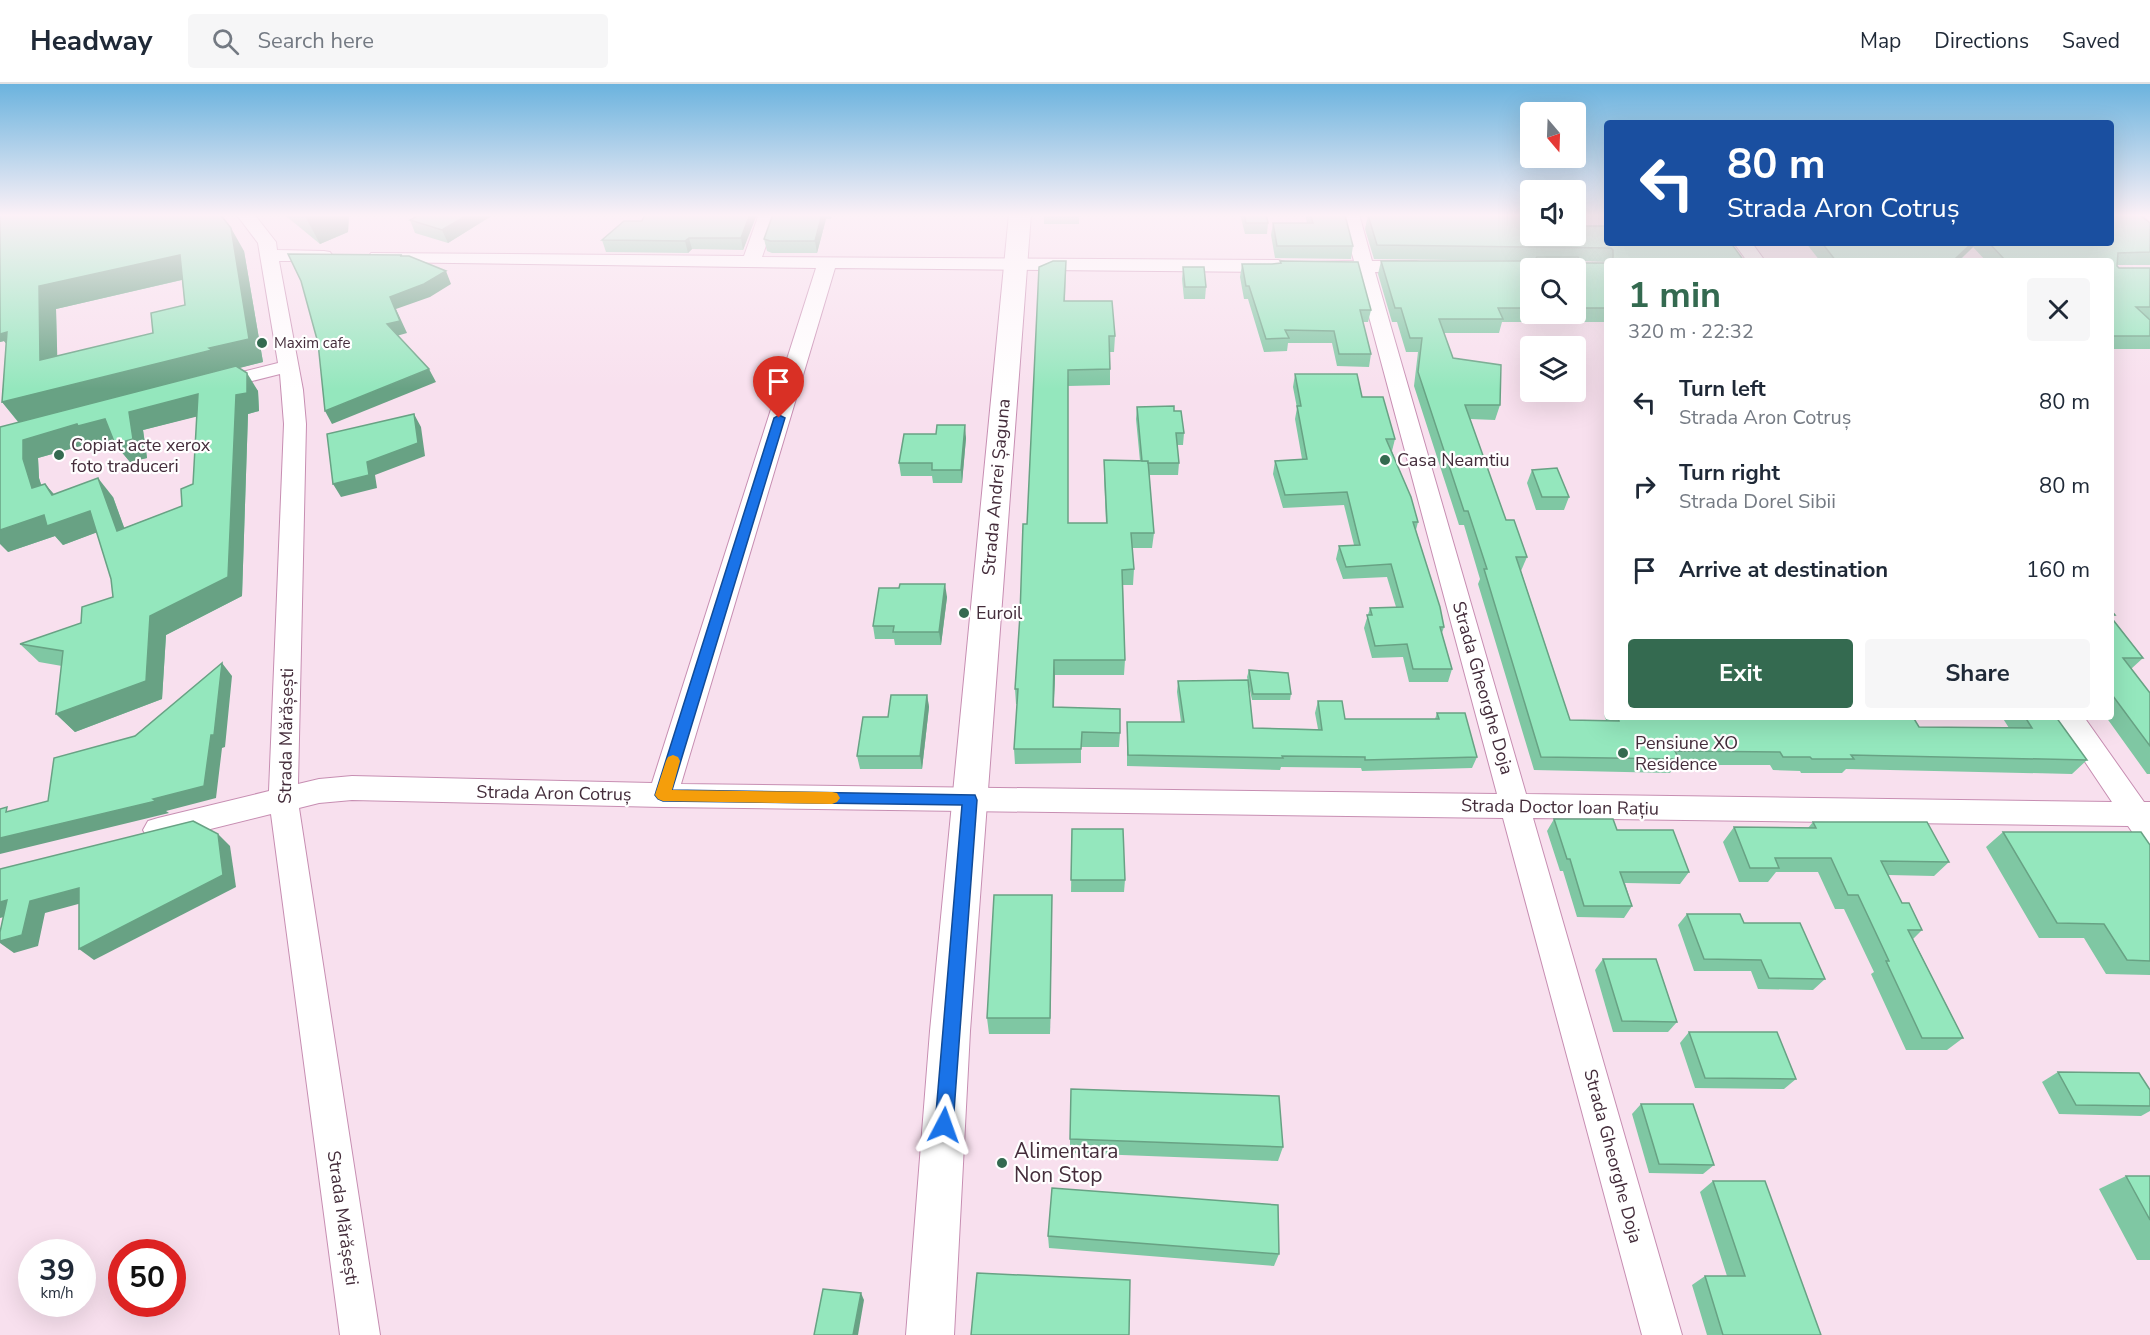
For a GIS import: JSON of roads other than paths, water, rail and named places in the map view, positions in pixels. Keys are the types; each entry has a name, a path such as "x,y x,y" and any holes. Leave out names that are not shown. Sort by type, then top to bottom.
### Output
{"main road":[{"name":"Strada Andrei Șaguna","path":"930,1335 949,1043 1013,272"}],"street":[{"name":"Strada Mărășești","path":"273,272 289,366 295,424 283,799 360,1335"},
{"path":"663,795 824,272"},
{"name":"Strada Gheorghe Doja","path":"1367,272 1662,1335"},
{"path":"195,390 289,366"},
{"path":"2071,720 2145,821"},
{"name":"Strada Aron Cotruș","path":"136,836 283,799 320,791 352,788 969,800"},
{"name":"Strada Doctor Ioan Rațiu","path":"969,800 1516,806 2145,821"}],"place":[{"name":"Maxim cafe","path":"262,343"},
{"name":"Copiat acte xerox foto traduceri","path":"59,455"},
{"name":"Casa Neamtiu","path":"1385,460"},
{"name":"Euroil","path":"964,613"},
{"name":"Pensiune XO Residence","path":"1623,753"},
{"name":"Alimentara Non Stop","path":"1002,1163"}]}
